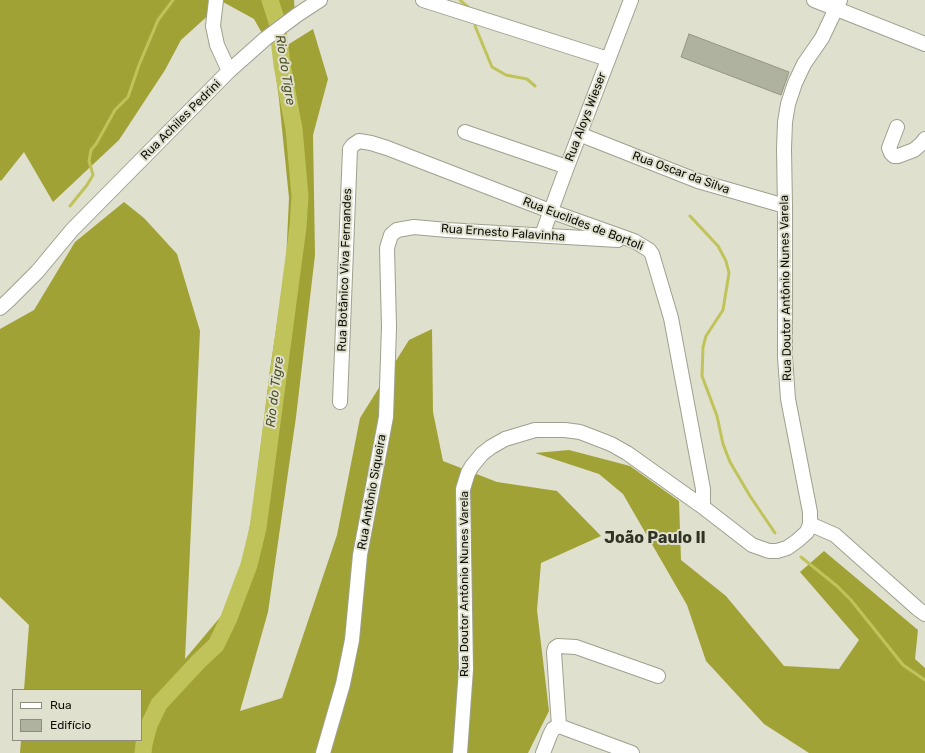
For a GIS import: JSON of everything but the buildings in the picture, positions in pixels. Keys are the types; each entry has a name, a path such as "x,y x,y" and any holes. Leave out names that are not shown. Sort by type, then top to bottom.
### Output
{"street":[{"path":"216,0 213,26 217,45 229,71"},
{"name":"Rua Achiles Pedrini","path":"0,308 10,300 37,272 72,230 229,71 265,39 320,0"},
{"path":"423,0 608,59"},
{"name":"Rua Aloys Wieser","path":"542,235 631,0"},
{"path":"814,0 838,4 925,44"},
{"name":"Rua Doutor Antônio Nunes Varela","path":"460,753 466,669 463,489 472,466 482,454 491,447 505,439 535,430 565,430 580,432 610,444 627,453 703,507 752,545 769,551 777,551 787,548 807,532 810,524 810,512 788,399 786,376 785,122 788,104 795,83 804,64 822,38 838,4"},
{"path":"897,127 889,148 890,154 894,156 914,150 925,139"},
{"path":"465,132 567,167"},
{"name":"Rua Oscar da Silva","path":"579,134 698,181 785,206"},
{"name":"Rua Euclides de Bortoli","path":"359,141 387,148 550,211 634,241 649,250 652,254 672,318 703,489 703,507"},
{"name":"Rua Botânico Viva Fernandes","path":"340,402 350,149 359,141"},
{"name":"Rua Ernesto Falavinha","path":"397,230 414,227 634,241"},
{"name":"Rua Antônio Siqueira","path":"323,753 343,684 352,640 360,556 386,417 389,327 387,248 390,235 397,230"},
{"path":"810,524 835,535 925,614"},
{"path":"559,726 554,652 555,648 558,646 576,647 658,676"},
{"path":"543,753 550,734 553,729 559,726 632,753"}],"shaded area":[{"path":"0,0 294,0 295,14 263,35 254,19 223,2 181,40 165,70 119,140 53,202 24,152 1,181 0,180"},
{"path":"313,29 328,79 313,135 315,255 296,417 268,612 240,711 282,698 337,535 360,418 409,340 432,329 433,412 443,461 497,482 557,491 601,536 541,563 537,610 549,711 528,753 20,753 21,741 142,741 142,689 24,689 29,625 0,597 0,329 34,310 75,242 124,202 144,218 177,254 200,331 185,659 222,615 242,568 253,509 279,309 284,302 289,268 286,262 289,198 273,54"},
{"path":"569,450 630,466 679,501 681,560 726,596 784,666 839,669 859,640 800,572 824,551 918,630 915,659 925,668 925,753 809,753 764,724 706,661 687,605 623,494 599,474 535,453"}],"waterway":[{"path":"70,206 93,175 89,161 91,150 96,144 115,110 128,97 139,65 158,20 173,0"},
{"name":"Rio do Tigre","path":"143,753 149,725 159,704 216,645 229,618 249,565 258,528 298,227 300,196 294,129 282,65 277,22 270,0"},
{"path":"460,0 468,7"},
{"path":"475,26 492,67 506,75 527,79 535,86"},
{"path":"690,216 718,246 726,261 729,273 723,310 706,336 703,347 702,376 717,416 723,444 730,462 750,496 775,533"},
{"path":"801,557 837,586 851,600 903,665 925,680"}],"district":[{"name":"João Paulo II","path":"655,538"}]}
